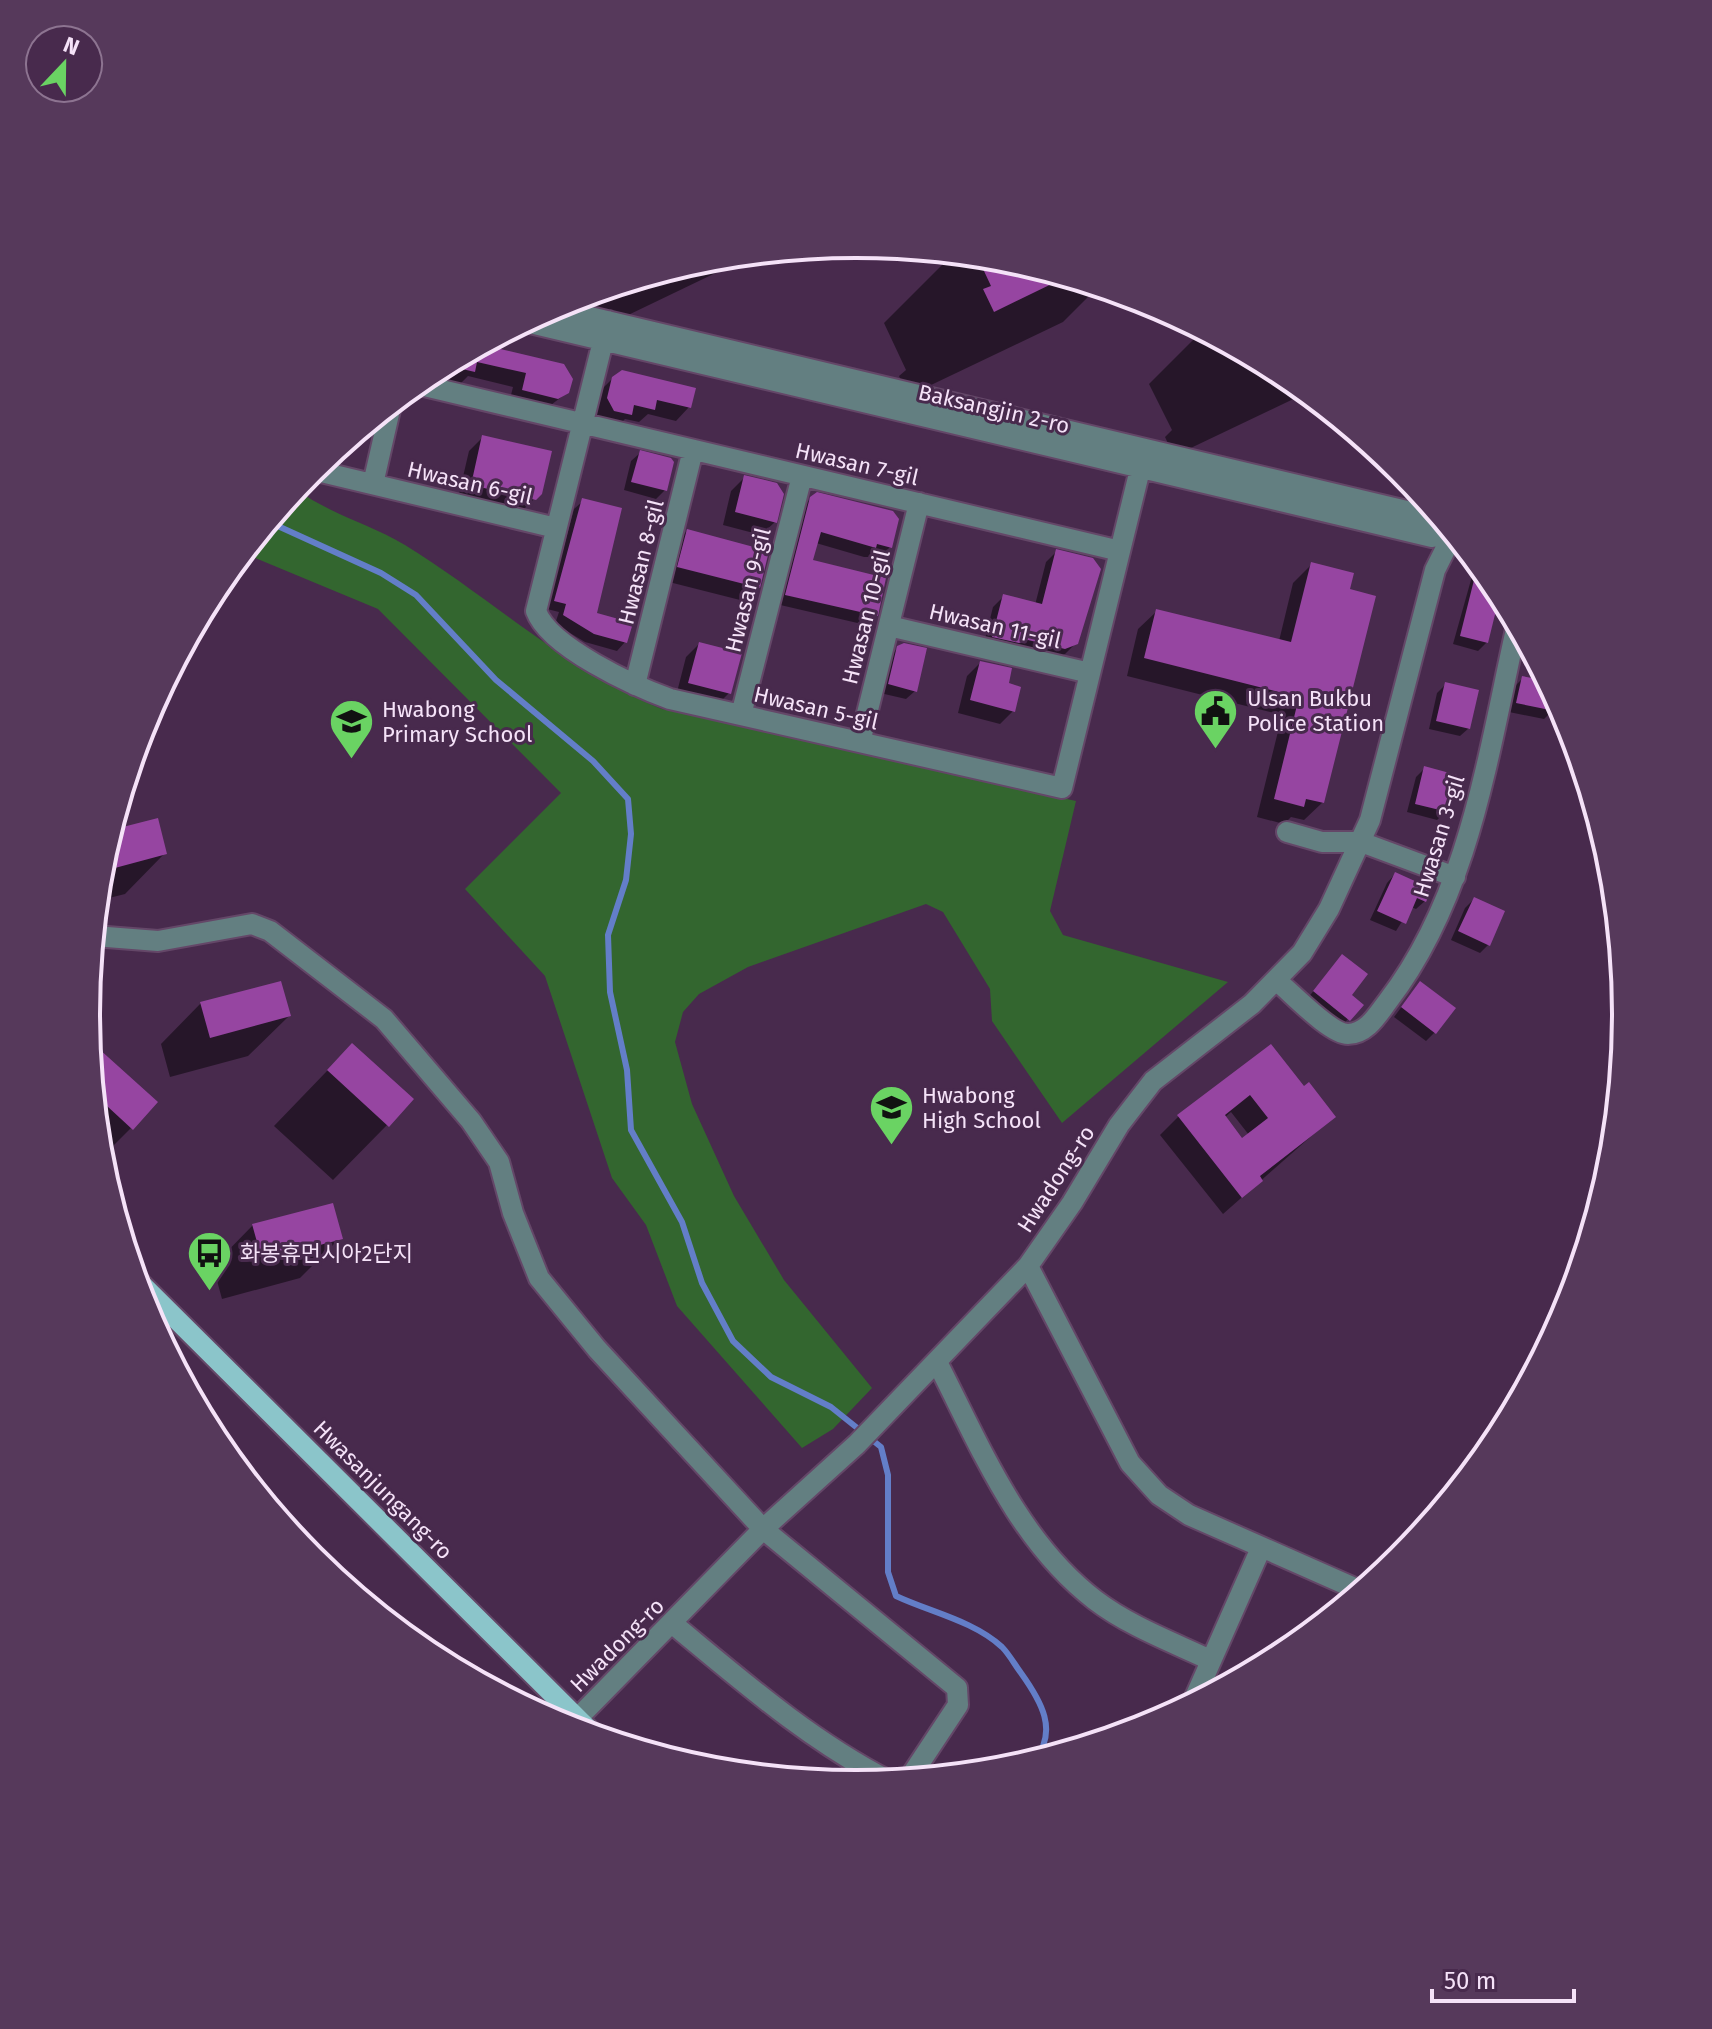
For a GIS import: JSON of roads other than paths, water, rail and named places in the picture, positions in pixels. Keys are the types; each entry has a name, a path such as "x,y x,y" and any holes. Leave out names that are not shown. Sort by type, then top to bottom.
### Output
{"main road":[{"name":"Hwasanjungang-ro","path":"156,1300 560,1710"}],"street":[{"name":"Baksangjin 2-ro","path":"569,315 605,331"},
{"name":"Baksangjin 2-ro","path":"548,324 605,331 1432,525"},
{"name":"Hwasan 5-gil","path":"605,331 536,611 539,620 556,637 635,685 670,699 1062,788 1143,459"},
{"path":"433,388 582,424"},
{"name":"Hwasan 6-gil","path":"373,484 387,422"},
{"name":"Hwasan 7-gil","path":"582,424 1120,551"},
{"name":"Hwasan 8-gil","path":"635,685 693,450"},
{"name":"Hwasan 6-gil","path":"328,474 556,528"},
{"name":"Hwasan 9-gil","path":"741,715 802,476"},
{"name":"Hwasan 10-gil","path":"860,742 919,503"},
{"name":"Hwadong-ro","path":"579,1717 763,1529 875,1426 1028,1266 1072,1203 1119,1125 1153,1081 1277,981 1302,953 1329,909 1361,842 1379,791 1441,537"},
{"name":"Hwasan 11-gil","path":"889,626 1090,673"},
{"name":"Hwasan 3-gil","path":"1277,981 1338,1033 1352,1035 1366,1029 1416,960 1455,877 1513,640"},
{"path":"1287,832 1322,842 1361,842 1455,877"},
{"path":"104,937 158,941 252,924 270,931 294,948 384,1019 471,1121 499,1162 513,1213 539,1278 597,1349 763,1529 957,1688 958,1705 916,1768"},
{"path":"1028,1266 1130,1463 1159,1495 1189,1515 1350,1586"},
{"path":"937,1362 994,1473 1033,1538 1065,1575 1098,1602 1210,1660"},
{"path":"1198,1688 1261,1548"},
{"path":"673,1624 792,1721 866,1770"}],"waterway":[{"path":"279,527 381,573 416,595 496,680 593,761 628,799 631,834 626,880 608,935 610,992 627,1070 631,1130 682,1222 702,1283 733,1341 771,1377 831,1407 881,1447 888,1475 888,1572 896,1596 978,1630 1005,1650 1040,1705 1046,1727 1042,1747"}],"place":[{"name":"Ulsan Bukbu Police Station","path":"1216,750"},
{"name":"Hwabong Primary School","path":"351,761"},
{"name":"Hwabong High School","path":"891,1147"},
{"name":"화봉휴먼시아2단지","path":"209,1292"}]}
